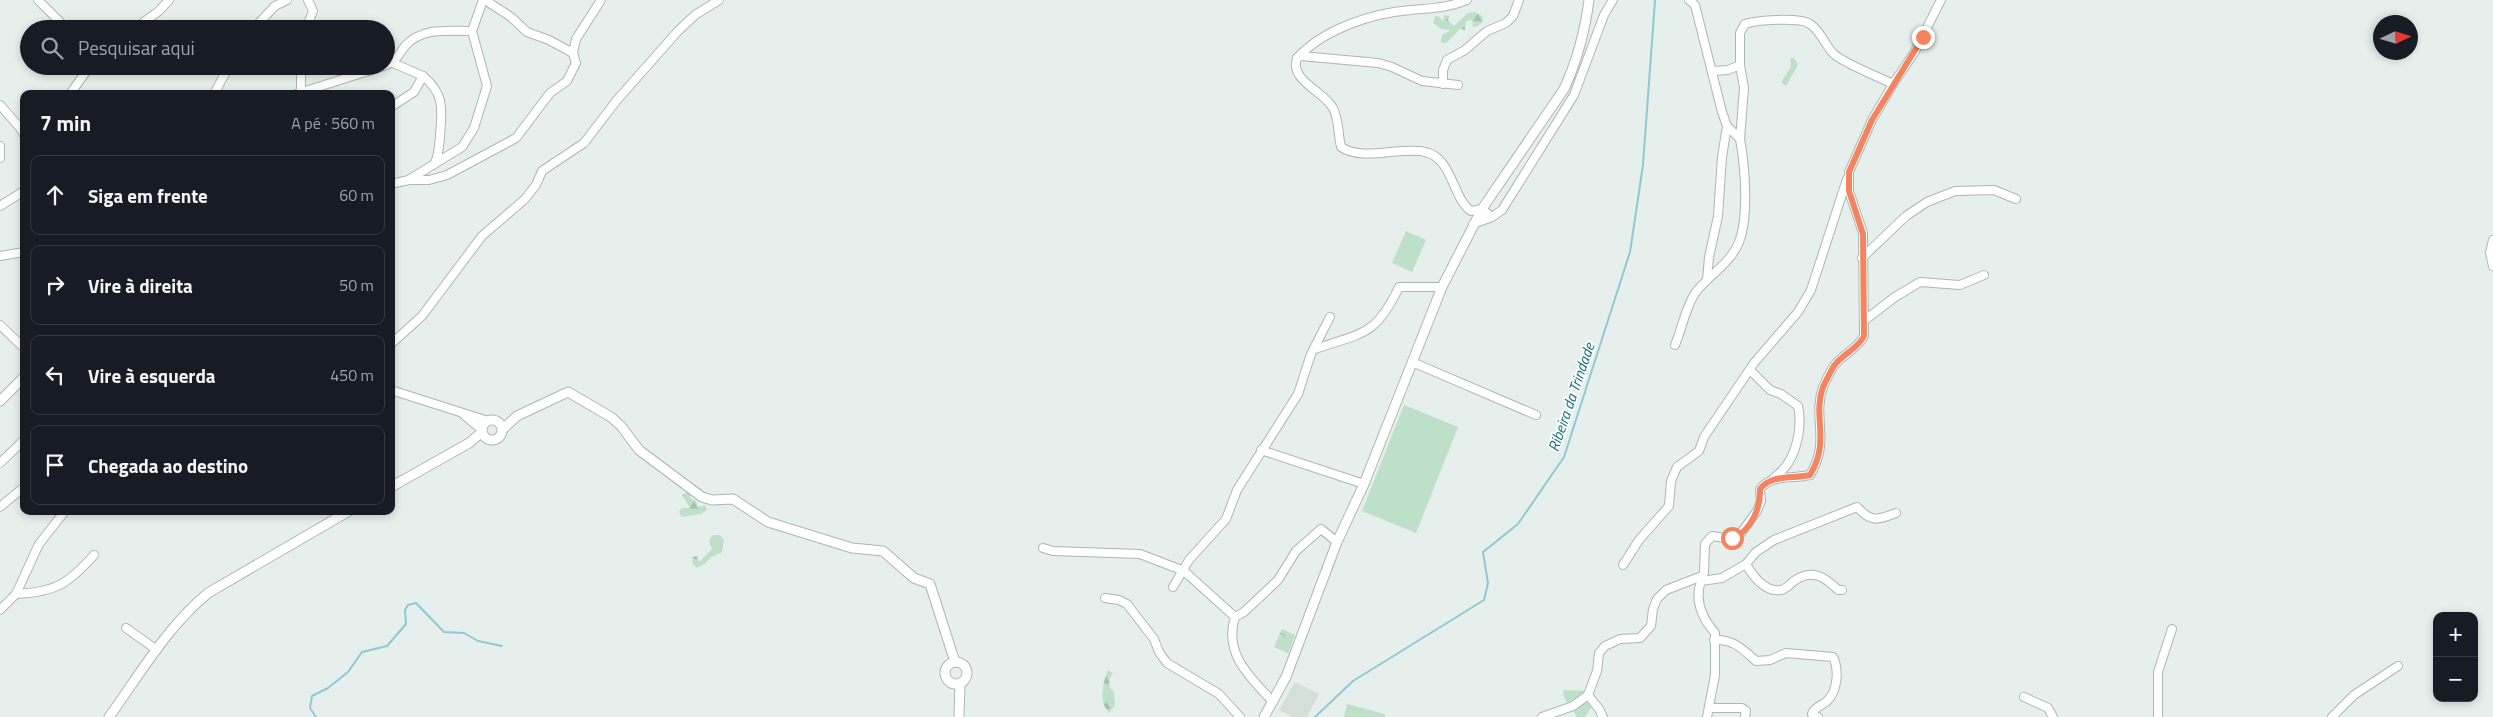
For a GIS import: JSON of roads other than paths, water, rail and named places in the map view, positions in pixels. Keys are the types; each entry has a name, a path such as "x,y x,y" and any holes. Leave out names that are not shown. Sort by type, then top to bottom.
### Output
{"street":[{"path":"38,0 58,20"},
{"path":"147,20 159,12 169,0"},
{"path":"262,20 275,6 287,0"},
{"path":"308,0 313,11 310,20"},
{"path":"409,180 453,154 470,138 487,86 472,31 484,0 511,17 527,32 550,40 573,53"},
{"path":"395,183 409,180 429,180 447,175 516,138 550,93 571,75 576,63 573,53 576,39 600,0"},
{"path":"395,340 422,316 482,236 525,199 536,185 542,171 584,143 617,100 678,32 695,16 718,0"},
{"path":"1467,0 1448,7 1377,14 1331,34 1306,48 1297,58 1294,65 1297,74 1333,108 1341,147 1349,152 1425,152 1436,157 1448,172 1465,207 1471,211 1482,209 1492,217"},
{"path":"1443,84 1443,70 1447,60 1465,50 1487,31 1506,23 1513,16 1519,0"},
{"path":"1264,717 1286,677 1337,542 1364,484 1442,287 1482,209 1564,89 1573,71 1589,0"},
{"path":"1473,224 1492,217 1502,210 1574,95 1604,15 1613,0"},
{"path":"1689,0 1695,5 1727,126 1740,139"},
{"path":"1624,565 1639,540 1669,506 1671,481 1677,467 1699,451 1704,437 1750,370 1798,312 1811,290 1849,172 1872,120 1914,53 1941,0"},
{"path":"1675,345 1695,293 1730,258 1739,242 1743,218 1744,171 1740,139 1744,88 1740,65 1740,33 1745,24 1793,20 1809,23 1824,38 1833,54 1893,84"},
{"path":"395,58 414,38 427,32 472,31"},
{"path":"1297,58 1301,56 1378,63 1392,67 1422,81 1458,85"},
{"path":"1713,70 1728,70 1740,65"},
{"path":"395,67 423,76 434,85 441,101 439,154 435,163"},
{"path":"73,90 84,75"},
{"path":"216,90 224,75"},
{"path":"301,75 301,90"},
{"path":"310,90 357,75"},
{"path":"395,104 414,92 423,76"},
{"path":"0,105 20,128"},
{"path":"1708,280 1709,257 1718,216 1722,157 1727,126"},
{"path":"0,146 0,158"},
{"path":"1774,478 1792,479 1810,475 1822,446 1823,388 1834,365 1860,344 1864,336 1863,234 1849,191 1849,172"},
{"path":"1862,258 1906,216 1927,202 1955,191 1994,190 2016,199"},
{"path":"0,206 20,194"},
{"path":"2493,240 2490,253 2493,266"},
{"path":"0,256 20,253"},
{"path":"1865,320 1920,282 1960,285 1984,275"},
{"path":"1315,349 1360,335 1372,328 1391,305 1399,287 1442,287"},
{"path":"1174,587 1189,560 1226,518 1238,490 1261,450 1298,394 1311,354 1330,317"},
{"path":"0,325 20,344"},
{"path":"1412,362 1536,415"},
{"path":"1707,717 1715,675 1715,633 1702,618 1698,598 1701,579 1704,573 1705,544 1712,536 1732,538 1738,536 1758,511 1761,501 1760,489 1788,463 1796,444 1800,425 1798,406 1786,397 1770,390 1750,370"},
{"path":"0,402 20,381"},
{"path":"395,391 492,421 502,429"},
{"path":"395,485 469,443 492,421 517,416 568,392 610,417 621,426 639,450 702,497 712,500 733,499 768,522 852,548 883,551 914,578 930,584 955,662"},
{"path":"461,413 482,431 486,439 492,441"},
{"path":"469,443 492,441 498,438 502,429 517,416"},
{"path":"0,463 20,444"},
{"path":"1261,450 1364,484"},
{"path":"0,507 20,490"},
{"path":"1542,717 1573,706 1588,695 1597,671 1599,653 1605,646 1620,639 1640,638 1651,626 1653,609 1657,599 1666,590 1701,579 1722,578 1746,564 1756,552 1774,540 1857,507 1866,517 1873,519 1896,513"},
{"path":"0,610 16,594 39,544 62,515"},
{"path":"109,717 176,622 208,593 342,515"},
{"path":"1273,702 1248,674 1236,654 1230,631 1235,618 1278,580 1296,550 1321,529 1337,542"},
{"path":"1043,548 1053,551 1140,554 1184,571 1235,618"},
{"path":"16,594 37,593 66,584 94,555"},
{"path":"1746,564 1754,579 1772,590 1783,590 1801,577 1815,574 1826,578 1838,590 1842,590"},
{"path":"1105,598 1119,600 1126,604 1154,638 1159,652 1167,663 1218,694 1240,717"},
{"path":"126,628 157,650"},
{"path":"2158,717 2158,672 2172,629"},
{"path":"1714,640 1726,640 1737,643 1756,660 1770,660 1786,652 1833,657 1836,662 1836,686 1830,698 1814,708 1812,714 1818,717"},
{"path":"955,662 961,664 967,672 966,678 960,683 953,683 946,676 948,666 955,662"},
{"path":"2332,717 2354,695 2398,666"},
{"path":"959,717 960,683"},
{"path":"1588,695 1600,709 1603,717"},
{"path":"2024,697 2048,708 2052,717"},
{"path":"1709,708 1726,713 1736,706 1746,711 1745,717"}],"waterway":[{"name":"Ribeira da Trindade","path":"1315,717 1353,681 1484,600 1488,583 1483,552 1518,524 1564,457 1630,252 1643,165 1655,0"},
{"path":"316,717 310,708 312,696 328,688 348,672 362,652 387,646 406,624 405,610 408,605 416,603 444,632 464,633 478,641 502,646"}]}
